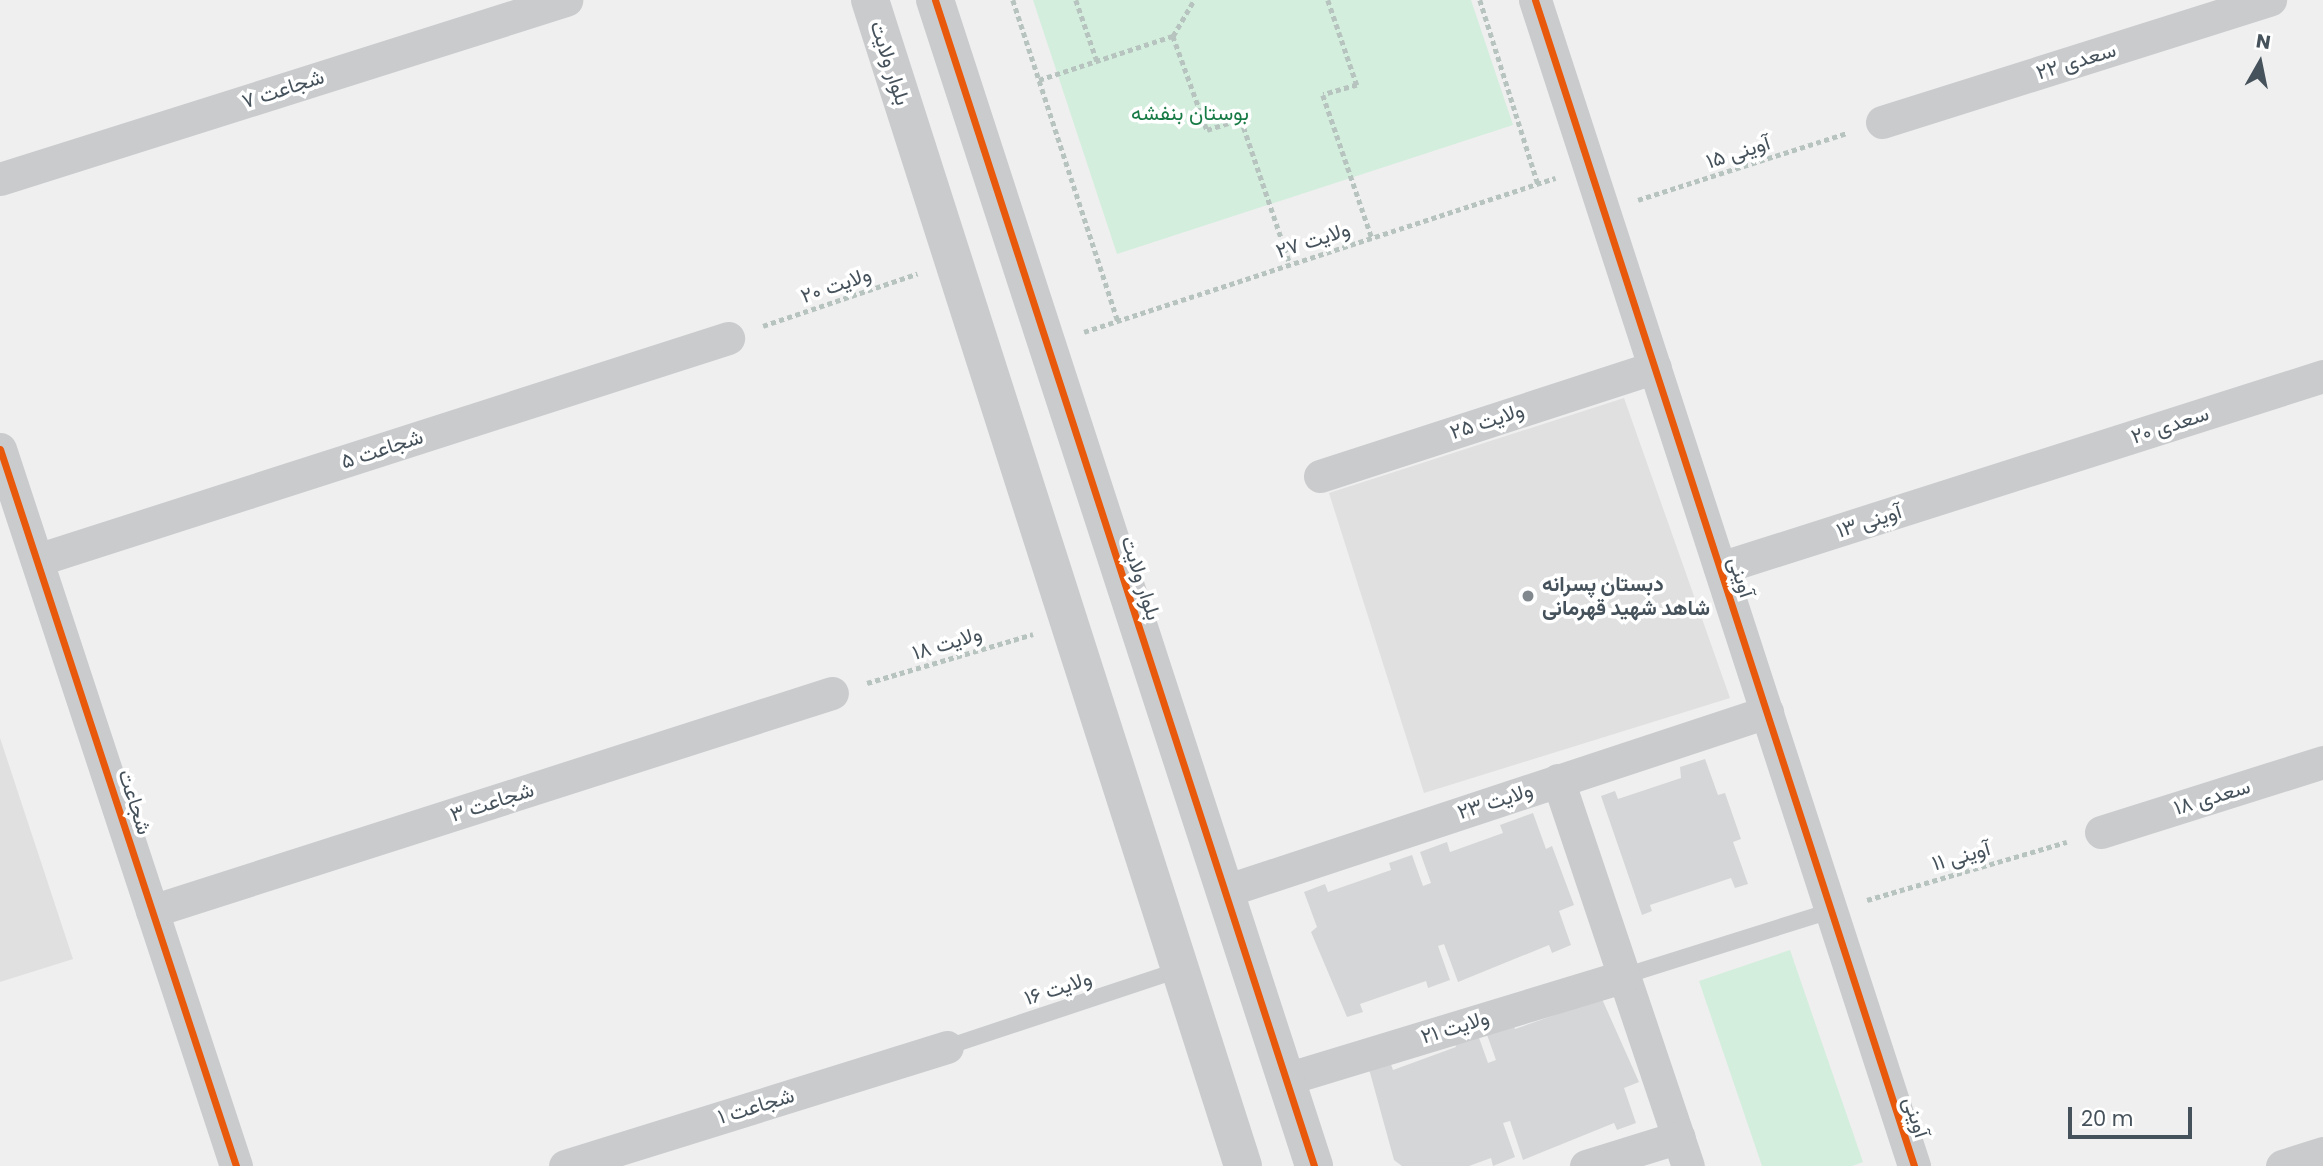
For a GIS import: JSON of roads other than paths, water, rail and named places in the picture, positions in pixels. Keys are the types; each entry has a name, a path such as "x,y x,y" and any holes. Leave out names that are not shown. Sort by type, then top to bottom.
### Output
{"street":[{"name":"شجاعت ۷","path":"0,178 566,0"},
{"name":"بلوار ولایت","path":"870,0 1243,1166"},
{"name":"بلوار ولایت","path":"935,0 1314,1166"},
{"name":"آوینی","path":"1535,0 1914,1166"},
{"name":"سعدی ۲۲","path":"1882,122 2270,0"},
{"name":"شجاعت ۵","path":"37,560 728,338"},
{"name":"ولایت ۲۵","path":"1320,476 1655,367"},
{"name":"سعدی ۲۰","path":"2017,474 2323,376"},
{"name":"شجاعت","path":"0,449 236,1166"},
{"name":"آوینی ۱۳","path":"1720,568 2017,474"},
{"name":"شجاعت ۳","path":"152,911 832,693"},
{"name":"ولایت ۲۳","path":"1225,891 1767,712"},
{"name":"سعدی ۱۸","path":"2101,832 2323,762"},
{"path":"1558,780 1683,1151 1586,1166"},
{"name":"ولایت ۲۱","path":"1286,1079 1624,976"},
{"name":"شجاعت ۱","path":"565,1166 947,1046"},
{"path":"2281,1166 2323,1153"}],"lane":[{"path":"1624,976 1830,911"},
{"name":"ولایت ۱۶","path":"947,1046 1182,969"}],"place":[{"name":"دبستان پسرانه شاهد شهید قهرمانی","path":"1528,596"}],"park label":[{"name":"بوستان بنفشه","path":"1190,113"}]}
